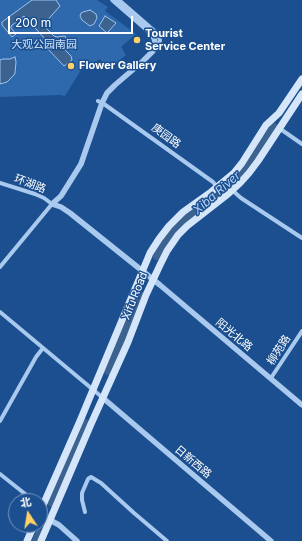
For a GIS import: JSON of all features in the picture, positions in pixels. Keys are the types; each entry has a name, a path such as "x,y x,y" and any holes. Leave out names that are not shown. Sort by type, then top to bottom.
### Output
{"main road":[{"name":"Xifu Road","path":"48,493 80,421 150,254 159,239 183,212 218,187 234,173 266,125 279,113 302,78"},
{"name":"Xifu Road","path":"41,541 128,342 153,280 167,251 186,226 232,190 249,173 302,94"}],"street":[{"path":"113,0 151,33 155,42 153,51"},
{"path":"0,267 52,204 61,196 81,164 100,102 115,85 159,45 160,40 158,34 119,0"},
{"name":"庚园路","path":"100,102 218,187"},
{"path":"279,128 302,144"},
{"name":"环湖路","path":"0,183 35,194 52,204"},
{"path":"232,190 241,198 302,238"},
{"name":"阳光北路","path":"52,204 70,212 143,271 302,405"},
{"path":"0,312 103,398"},
{"name":"柳苑路","path":"271,378 302,331"},
{"path":"0,421 36,357 43,348"},
{"name":"日新西路","path":"103,398 271,541"},
{"path":"0,474 24,493"},
{"path":"85,512 82,493 88,479 91,477 101,483 167,541"},
{"path":"50,520 59,525 78,541"}],"green space":[{"name":"大观公园南园","path":"0,0 97,0 108,7 105,11 136,34 121,47 126,55 114,65 113,63 106,67 100,59 81,70 65,96 0,97"}],"shaded area":[{"path":"32,0 56,0 60,6 44,24 44,26 54,36 66,37 64,45 65,50 71,56 72,60 64,66 44,45 47,41 24,16 11,26 16,34 12,37 2,25 2,22"},
{"path":"90,10 96,14 97,18 94,24 90,26 82,20 80,16 81,13"},
{"path":"105,16 116,23 107,33 99,26"},
{"path":"15,57 16,62 14,75 7,82 0,84 0,60"}],"waterway":[{"name":"Xiba River","path":"157,256 167,239 180,224 237,179 274,127"},
{"name":"Xiba River","path":"108,371 140,295"},
{"name":"Xiba River","path":"52,503 85,423"},
{"name":"Xiba River","path":"36,541 39,534"}],"place":[{"name":"Tourist Service Center","path":"137,40"},
{"name":"Flower Gallery","path":"71,66"}]}
